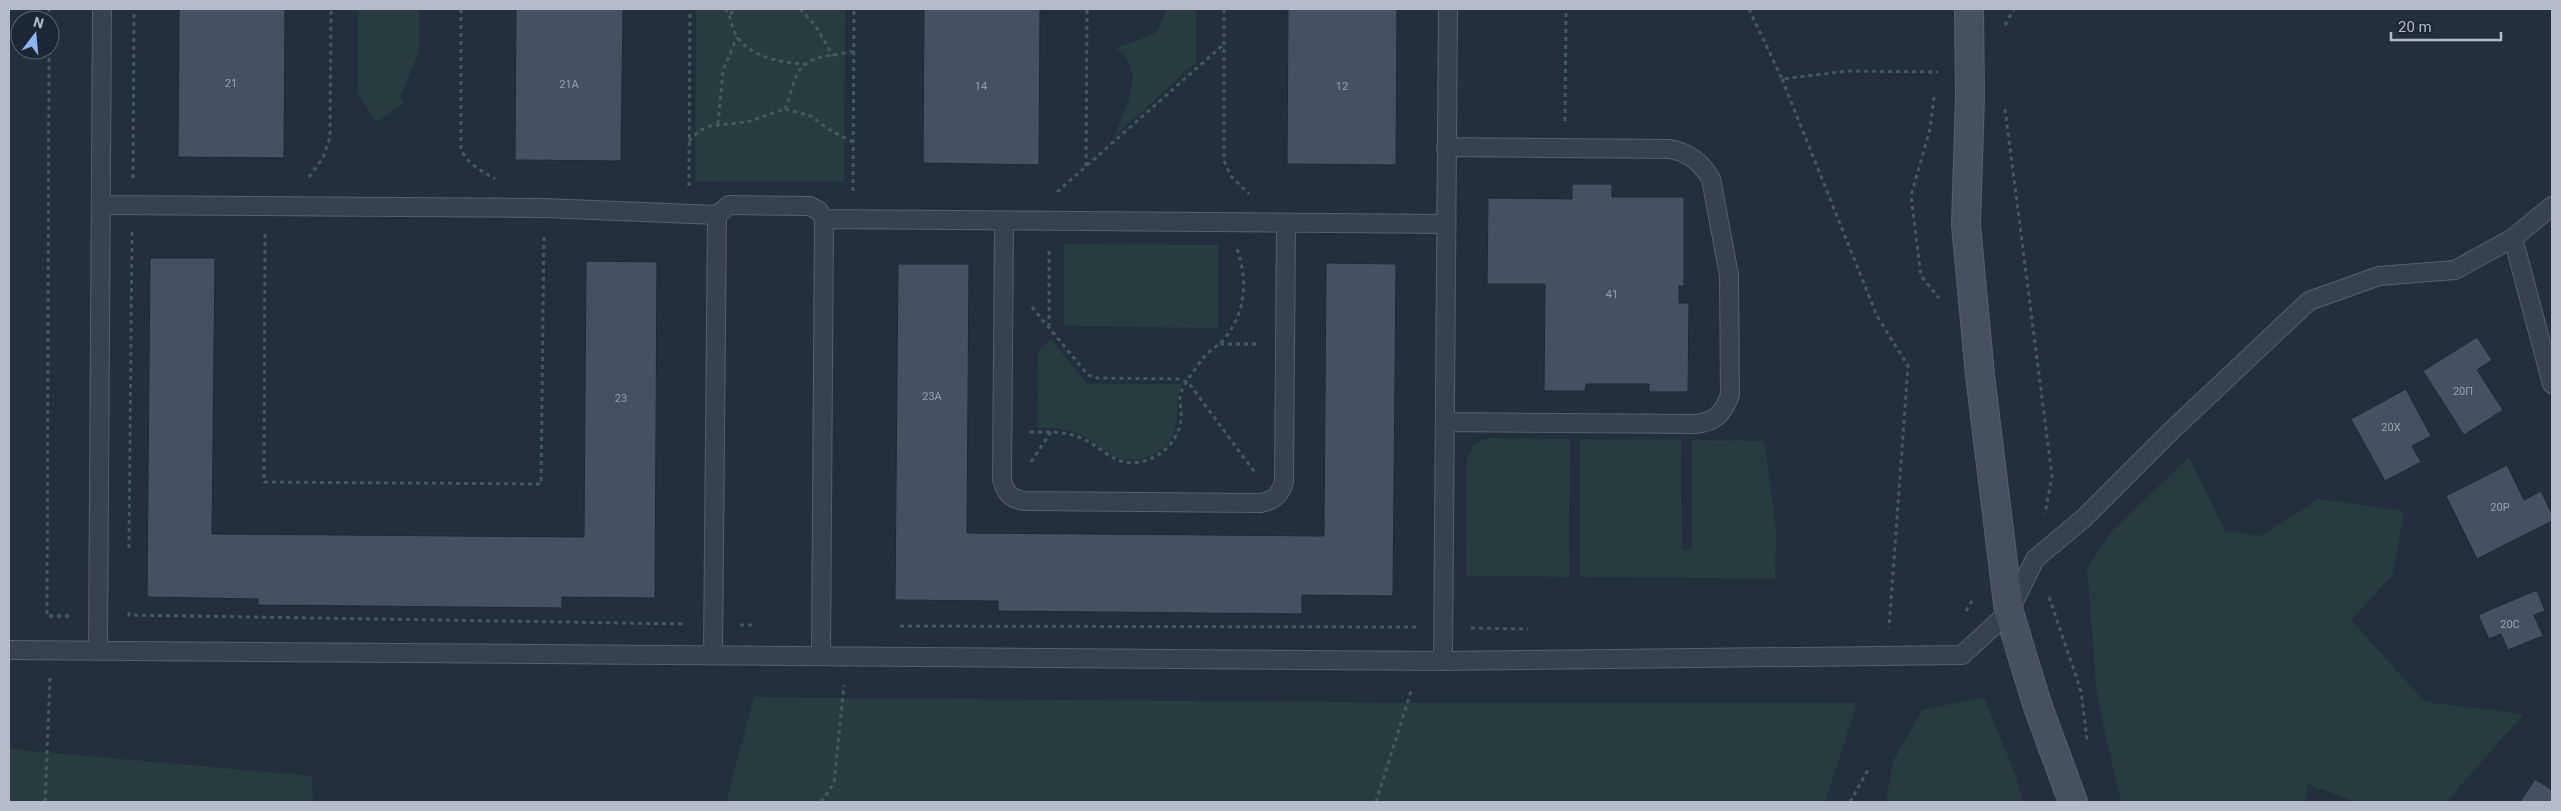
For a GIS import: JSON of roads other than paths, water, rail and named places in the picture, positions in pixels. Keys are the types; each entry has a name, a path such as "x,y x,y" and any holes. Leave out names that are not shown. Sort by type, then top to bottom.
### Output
{"street":[{"path":"1968,9 1970,96 1966,225 1980,375 2009,612 2037,704 2073,802"}],"lane":[{"path":"98,650 102,9"},
{"path":"1443,662 1448,9"},
{"path":"1445,422 1708,423 1724,411 1730,395 1729,276 1711,179 1703,166 1684,152 1670,149 1446,148"},
{"path":"101,205 288,204 544,208 718,215 729,205 810,206 819,211 824,219 821,656"},
{"path":"9,650 1443,662 1962,655 2009,612 2036,559 2084,518 2169,433 2309,302 2379,276 2455,270 2514,238 2552,206"},
{"path":"713,655 718,215"},
{"path":"824,219 1446,224"},
{"path":"1004,220 1002,479 1004,488 1015,500 1260,503 1274,499 1279,495 1284,481 1286,344 1282,223"},
{"path":"2514,238 2552,384"}]}
